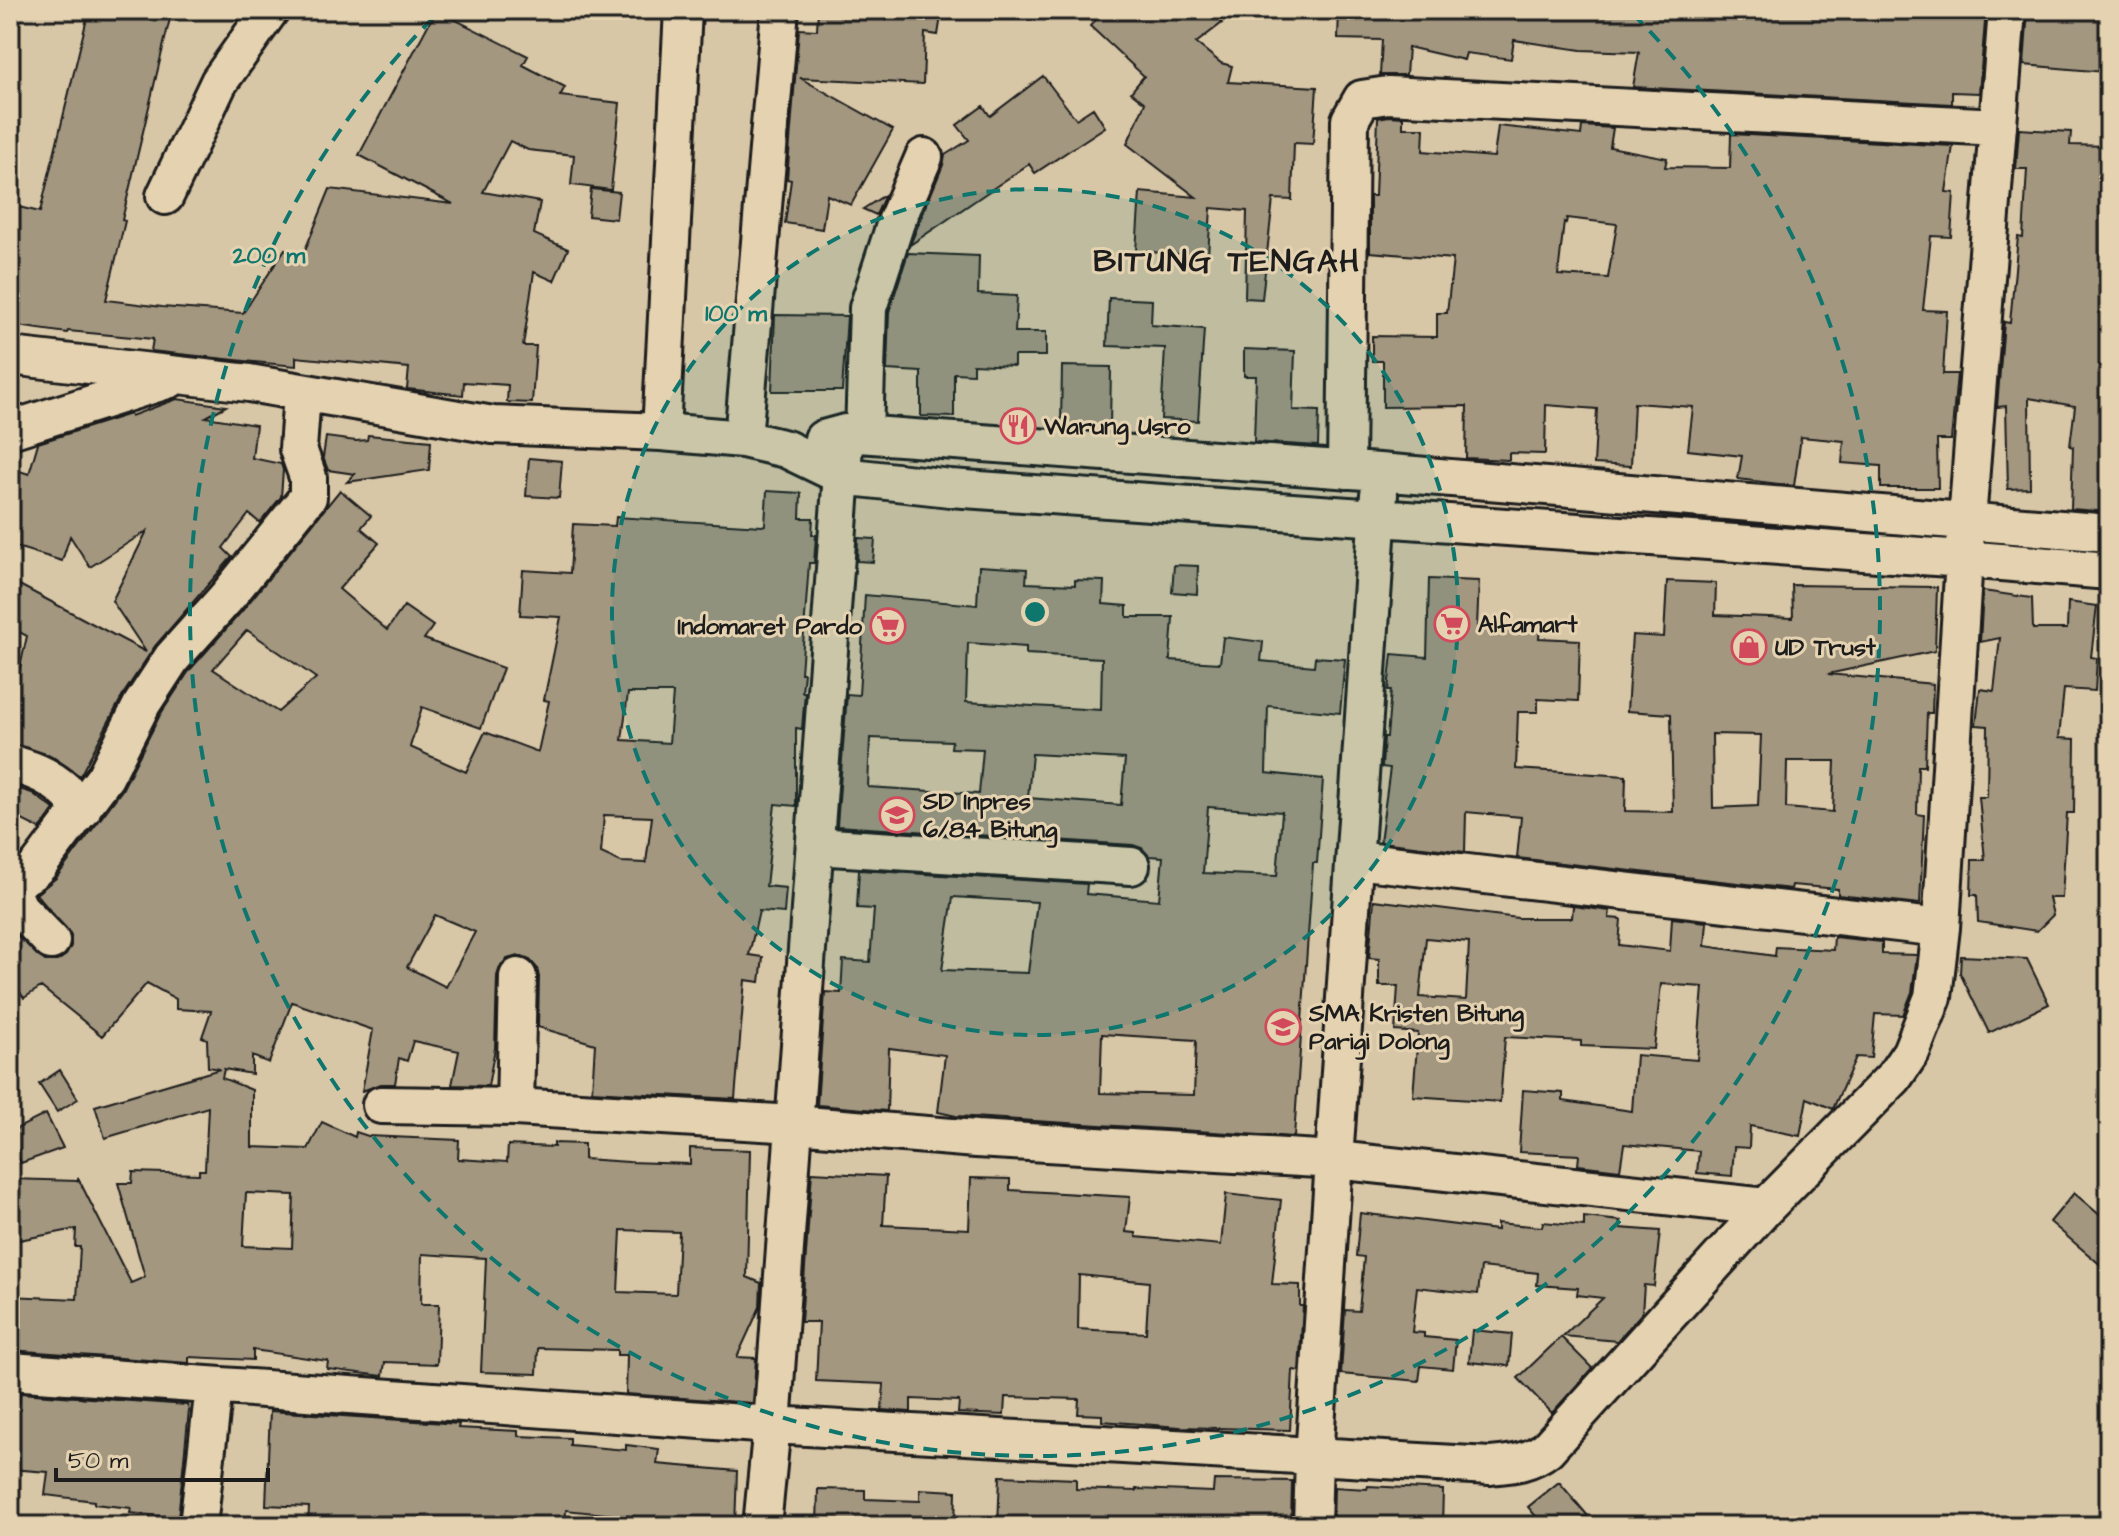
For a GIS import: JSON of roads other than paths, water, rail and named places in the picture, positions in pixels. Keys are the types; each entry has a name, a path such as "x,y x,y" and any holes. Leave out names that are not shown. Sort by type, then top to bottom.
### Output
{"street":[{"path":"165,196 219,82 270,10"},
{"path":"661,432 683,10"},
{"path":"743,439 780,10"},
{"path":"10,1371 772,1425 1314,1457 1490,1466 1517,1464 1537,1457 1766,1207 1894,1077 1911,1052 1933,997 1941,928 1964,559 2007,10"},
{"path":"1312,1526 1314,1457 1379,518 1362,471 1350,120 1362,99 1388,95 1998,127"},
{"path":"762,1526 842,476 854,433 868,308 896,222 924,157"},
{"path":"10,356 182,375 493,425 661,432 743,439 786,449 842,476 950,488 2109,571"},
{"path":"10,430 182,375"},
{"path":"10,878 32,873 82,810 105,777 142,704 172,658 226,598 308,497 308,477 298,449 302,393"},
{"path":"786,449 854,433 1362,471 2109,533"},
{"path":"10,764 50,778 69,791 82,810"},
{"path":"815,846 1131,866"},
{"path":"1356,860 1941,928"},
{"path":"10,887 19,908 51,941"},
{"path":"515,1107 518,977"},
{"path":"381,1105 515,1107 1336,1160 1766,1207"},
{"path":"198,1526 214,1387"}],"place":[{"name":"Warung Usro","path":"1018,426"},
{"name":"Alfamart","path":"1452,624"},
{"name":"Indomaret Pardo","path":"888,626"},
{"name":"UD Trust","path":"1749,647"},
{"name":"SD Inpres 6/84 Bitung","path":"897,815"},
{"name":"SMA Kristen Bitung Parigi Dolong","path":"1283,1027"}],"district":[{"name":"BITUNG TENGAH","path":"1227,260"}]}
